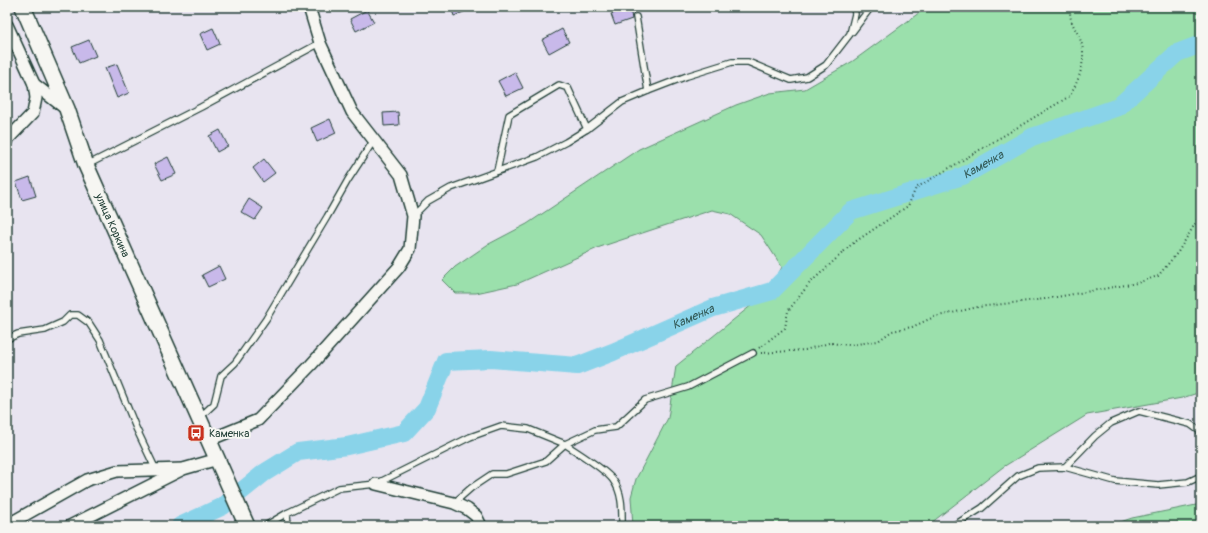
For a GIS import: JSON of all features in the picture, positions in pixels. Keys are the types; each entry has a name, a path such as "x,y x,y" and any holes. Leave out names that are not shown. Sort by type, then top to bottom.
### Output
{"main road":[{"name":"улица Коркина","path":"23,7 67,109 86,165 218,458 247,526"}],"street":[{"path":"209,440 258,420 310,366 399,267 410,249 412,216 401,175 352,112 320,43 311,9"},
{"path":"7,25 34,84 36,98 33,113 7,140"},
{"path":"34,84 67,109"},
{"path":"70,526 183,469 218,458"},
{"path":"7,525 87,480 117,471 183,469"},
{"path":"376,484 454,503 467,509 476,516 480,526"}],"lane":[{"path":"850,34 855,14 854,7"},
{"path":"412,216 428,201 451,188 537,156 566,142 587,129 622,102 687,76 732,62 748,62 771,73 791,80 807,77 826,65 871,7"},
{"path":"636,17 648,91"},
{"path":"86,165 201,107 320,43"},
{"path":"497,171 509,114 559,85 568,88 587,129"},
{"path":"199,418 214,404 221,376 234,363 266,319 324,224 348,180 374,140"},
{"path":"7,339 18,334 45,330 63,322 70,315 78,315 89,323 100,340 136,428 156,470"},
{"path":"454,503 471,488 492,474 506,474 546,461 565,444 595,430 616,427 645,400 688,387 753,353"},
{"path":"1066,467 1095,436 1111,423 1139,411 1190,424 1201,432"},
{"path":"265,526 287,513 339,488 376,484 470,437 501,426 528,429 565,444 606,473 613,480 618,490 622,511 622,526"},
{"path":"953,526 982,508 1018,476 1038,468 1066,467 1115,481 1158,485 1188,482 1201,476"},
{"path":"287,513 288,526"}],"path":[{"path":"753,353 785,328 788,311 809,284 852,244 908,206 916,188 1070,96 1080,78 1082,58 1082,45 1070,18 1070,7"},
{"path":"753,353 805,350 829,343 850,345 878,341 892,331 912,327 934,317 978,307 1046,299 1137,283 1158,276 1178,252 1201,214"}],"green space":[{"path":"927,7 1201,7 1201,392 1182,398 1087,415 1003,467 931,523 923,526 816,526 808,524 791,526 633,526 631,497 636,479 668,418 676,366 763,296 775,280 782,267 761,235 730,214 712,210 600,247 517,284 476,293 455,293 442,280 455,267 487,245 527,224 639,149 736,105 770,93 805,89 853,61"},
{"path":"1201,504 1201,526 1109,526 1132,518"}],"building":[{"path":"451,7 475,7 454,16"},
{"path":"630,8 632,19 615,25 611,14"},
{"path":"367,10 374,22 356,31 350,19"},
{"path":"213,28 220,44 207,50 200,34"},
{"path":"562,29 569,42 549,53 542,40"},
{"path":"89,40 96,56 79,63 72,47"},
{"path":"117,64 129,93 117,98 105,68"},
{"path":"515,72 523,88 506,96 498,81"},
{"path":"398,112 399,125 384,126 383,113"},
{"path":"330,119 336,133 317,142 311,128"},
{"path":"220,130 228,146 217,152 209,136"},
{"path":"168,157 176,174 162,180 154,164"},
{"path":"264,159 275,173 263,182 253,168"},
{"path":"30,177 36,196 22,200 16,182"},
{"path":"249,199 263,208 255,220 241,212"},
{"path":"219,266 225,279 208,287 202,275"}],"waterway":[{"name":"Каменка","path":"180,526 223,506 264,473 298,452 347,446 404,433 427,408 446,361 491,359 577,366 613,352 713,308 772,291 851,211 963,176 1032,137 1118,107 1177,53 1201,44"}],"place":[{"name":"Каменка","path":"196,433"}]}
